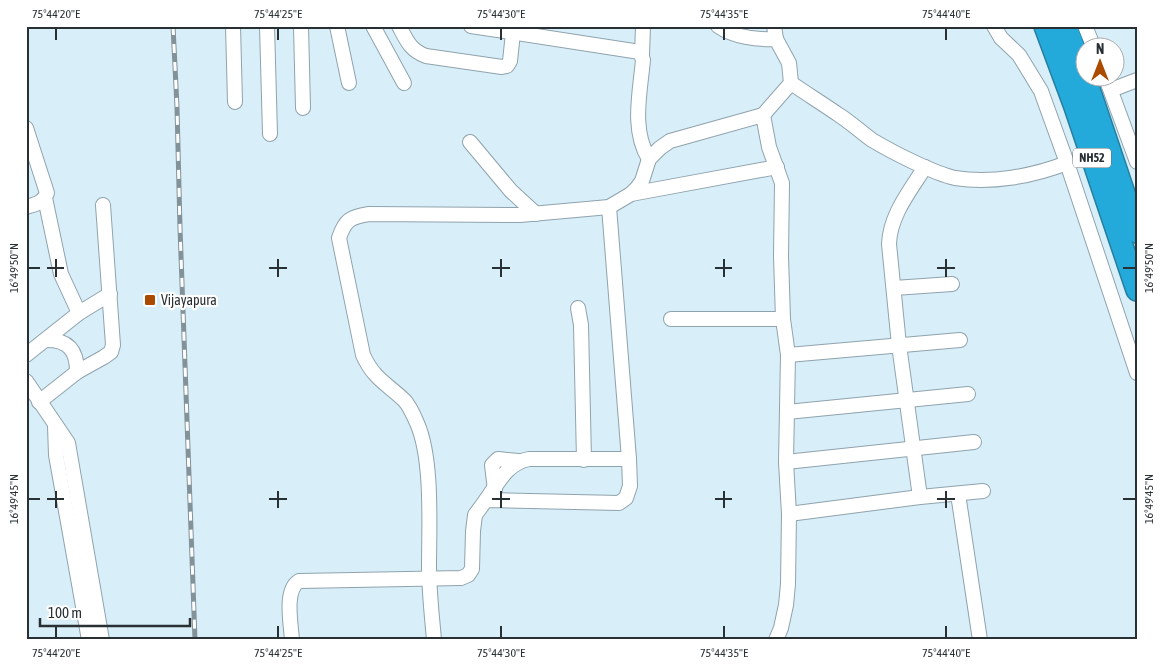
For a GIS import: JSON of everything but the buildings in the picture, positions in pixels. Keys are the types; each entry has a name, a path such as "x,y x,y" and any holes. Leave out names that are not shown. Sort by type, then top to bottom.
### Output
{"highway":[{"name":"NH52","path":"1045,26 1071,96 1137,290"},
{"name":"NH52","path":"1066,26 1137,232"}],"street":[{"path":"233,26 234,102"},
{"path":"267,26 270,134"},
{"path":"301,26 303,108"},
{"path":"337,26 349,83"},
{"path":"373,26 404,83"},
{"path":"399,26 412,49 419,54 502,67 507,66 510,61 513,33"},
{"path":"471,26 636,51 642,55"},
{"path":"643,26 643,60 638,116 639,136 649,160"},
{"path":"434,640 429,577 428,491 424,444 417,424 405,401 379,380 369,368 363,355 339,238 343,226 353,217 368,214 520,215 609,207 631,194 642,181 649,160 660,148 670,141 763,115 791,83 789,63 775,32 762,40 742,36 718,26"},
{"path":"994,26 1001,38 1019,55 1041,91 1068,163 1137,373"},
{"path":"1085,26 1090,38"},
{"path":"791,83 840,115 872,140 925,167 955,178 983,180 1017,177 1068,163"},
{"path":"1110,88 1137,162"},
{"path":"763,115 769,147 782,183 780,256 783,319 788,355 786,462 789,514 786,605 781,628 776,640"},
{"path":"26,128 47,193 41,203 26,207"},
{"path":"470,142 511,191 536,214"},
{"path":"631,194 777,167"},
{"path":"920,497 899,345 889,230 894,217 925,167"},
{"path":"45,198 61,274 79,313"},
{"path":"39,402 77,372 111,352 113,335 103,205"},
{"path":"494,496 619,503 629,493 609,207"},
{"path":"894,288 952,284"},
{"path":"26,355 79,313 110,294"},
{"path":"578,308 581,325 584,460"},
{"path":"671,319 783,319"},
{"path":"47,340 57,340 66,343 75,356 77,372"},
{"path":"788,355 960,340"},
{"path":"26,381 68,443 102,640"},
{"path":"787,412 968,394"},
{"path":"55,426 56,455 89,640"},
{"path":"786,462 974,442"},
{"path":"292,640 289,595 293,585 299,581 429,577 461,578 468,575 472,569 473,531 476,514 494,496 508,468 518,461 529,459 628,459"},
{"path":"789,514 920,497 984,491"},
{"path":"958,494 980,640"}],"railway":[{"path":"173,26 195,640"}],"place":[{"name":"Vijayapura","path":"150,300"}]}
